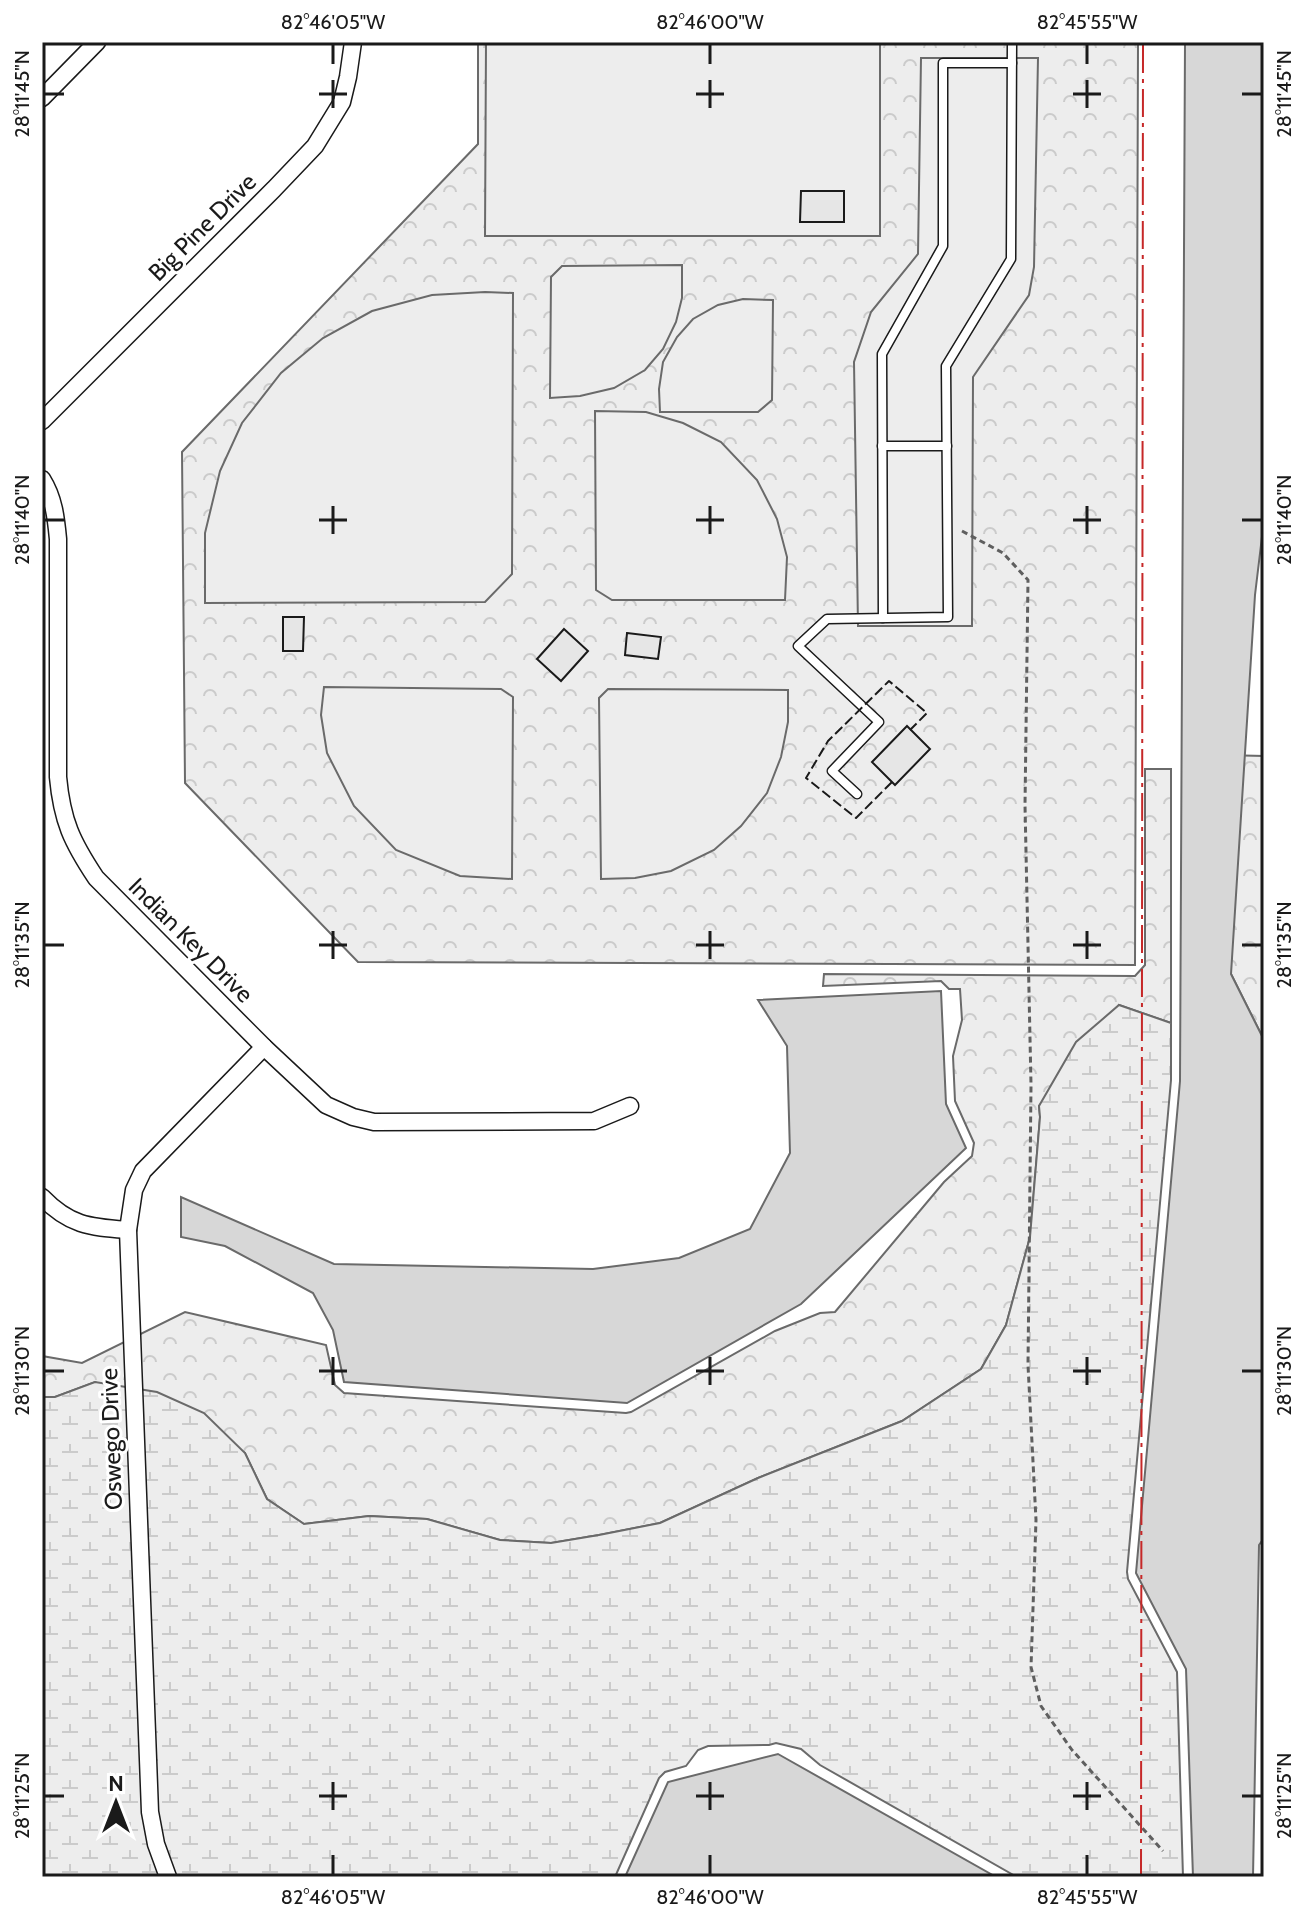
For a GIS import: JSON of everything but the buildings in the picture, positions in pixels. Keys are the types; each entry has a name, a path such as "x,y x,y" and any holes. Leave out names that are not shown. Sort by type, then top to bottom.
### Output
{"street":[{"path":"42,98 97,42"},
{"name":"Big Pine Drive","path":"42,421 315,146 342,102 353,42"},
{"name":"Indian Key Drive","path":"42,479 55,509 58,539 60,802 78,851 96,878 326,1105 353,1117 374,1122 594,1121 630,1106"},
{"name":"Oswego Drive","path":"168,1877 156,1844 150,1812 128,1230 134,1190 143,1171 264,1047"},
{"path":"42,1197 71,1220 92,1228 128,1230"}],"lane":[{"path":"857,794 832,771 879,722 798,646 827,619 948,617 946,366 1011,259 1012,42"},
{"path":"883,618 882,354 943,246 943,63 1012,63"},
{"path":"882,446 947,446"}],"path":[{"path":"947,524 1003,553 1028,580 1025,805 1031,1101 1028,1365 1036,1520 1031,1667 1041,1706 1072,1750 1163,1851"}],"green space":[{"path":"478,42 1138,42 1135,965 358,962 185,783 182,452 478,144"},
{"path":"1222,755 1264,756 1264,1040 1231,974"},
{"path":"1145,769 1171,769 1171,1023 1119,1005 1039,1106 1030,1237 1006,1325 981,1369 902,1421 758,1478 660,1523 551,1543 500,1540 427,1519 369,1516 304,1524 267,1499 245,1453 95,1382 55,1397 42,1397 42,1356 82,1363 185,1312 326,1345 335,1385 344,1393 626,1413 775,1331 820,1313 835,1312 944,1182 972,1156 974,1143 955,1101 953,1056 962,1020 960,989 949,989 941,981 823,986 824,974 1135,976 1145,965"},
{"path":"1119,1005 1171,1023 1171,1080 1127,1572 1177,1672 1183,1877 1017,1877 820,1765 801,1749 776,1743 708,1746 698,1750 686,1766 665,1772 659,1778 615,1877 42,1877 42,1397 55,1397 95,1382 157,1392 204,1413 245,1453 267,1499 304,1524 369,1516 427,1519 500,1540 551,1543 660,1523 758,1478 902,1421 981,1369 1006,1325 1030,1237 1039,1106 1076,1042"}],"shaded area":[{"path":"486,42 880,42 880,236 485,236"},
{"path":"1185,42 1264,42 1264,520 1255,595 1231,974 1264,1040 1264,1538 1259,1545 1253,1877 1193,1877 1186,1669 1136,1573 1180,1081"},
{"path":"921,58 1038,58 1034,267 1029,295 973,377 972,626 858,626 854,362 871,312 918,254"},
{"path":"682,265 682,298 676,322 663,349 645,370 614,388 580,396 550,398 551,277 562,266"},
{"path":"513,293 512,574 485,602 205,603 205,533 220,471 242,423 281,373 323,338 372,311 432,295"},
{"path":"743,299 773,300 772,400 758,412 660,412 663,362 677,337 693,319 718,305"},
{"path":"595,411 646,412 683,423 721,442 757,480 777,519 787,557 785,600 612,600 596,590"},
{"path":"324,687 501,689 513,697 512,879 460,876 396,850 354,806 327,753 321,715"},
{"path":"608,689 788,690 788,722 781,757 767,793 741,826 714,850 671,871 635,878 601,879 599,698"},
{"path":"941,991 946,1104 966,1148 801,1304 627,1403 344,1382 333,1330 313,1293 225,1246 181,1237 181,1197 334,1264 593,1269 679,1258 750,1229 790,1153 787,1046 758,1000"},
{"path":"778,1754 996,1877 625,1877 668,1782"}],"fence":[{"path":"892,782 856,818 806,778 828,741 889,681 927,713 910,730"}],"power":[{"path":"1141,1877 1143,42"}]}
